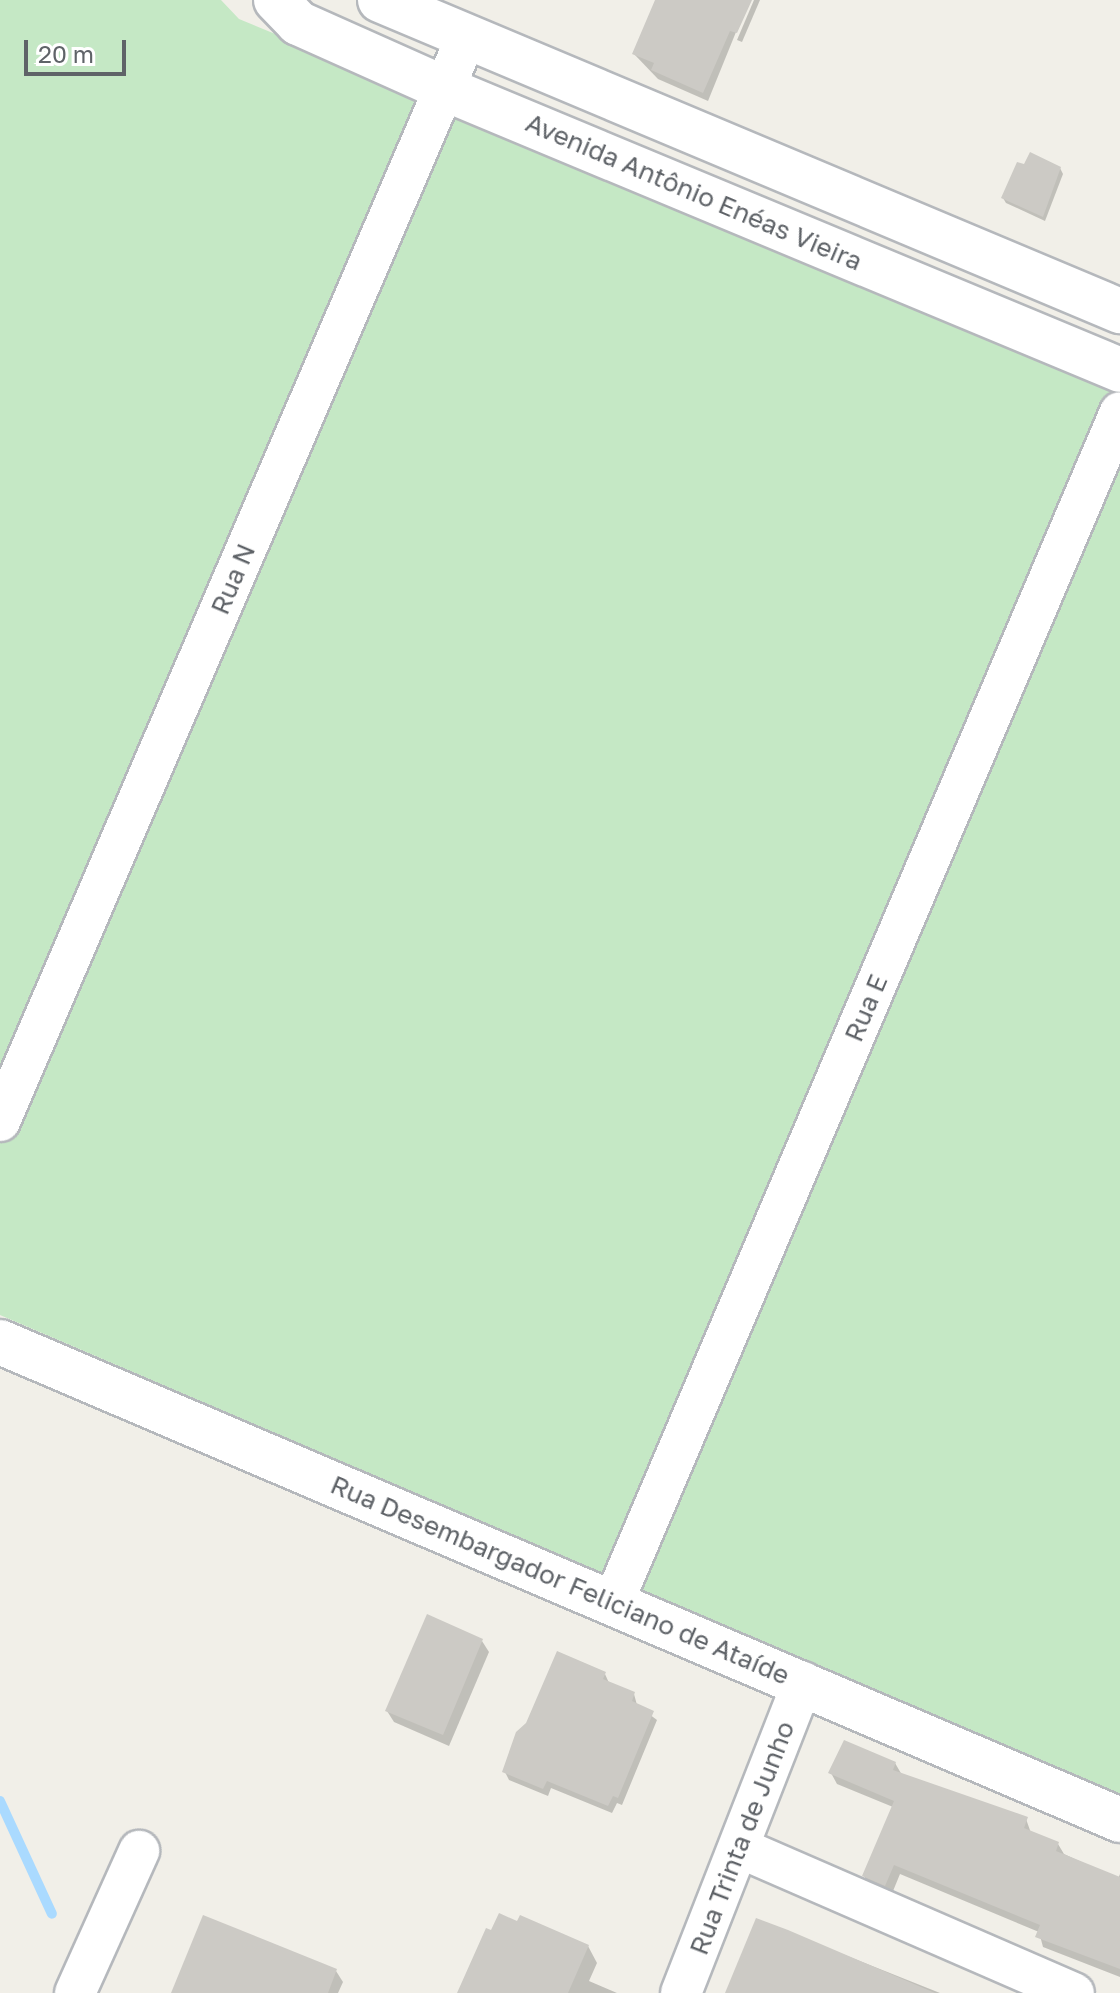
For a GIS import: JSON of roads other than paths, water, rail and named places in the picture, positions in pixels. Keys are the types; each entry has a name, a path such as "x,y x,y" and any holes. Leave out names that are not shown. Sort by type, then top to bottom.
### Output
{"street":[{"name":"Avenida Antônio Enéas Vieira","path":"380,0 1120,311"},
{"name":"Avenida Antônio Enéas Vieira","path":"294,8 443,88 1120,370"},
{"name":"Rua N","path":"0,1121 466,38"},
{"name":"Rua E","path":"613,1603 1120,412"},
{"name":"Rua Desembargador Feliciano de Ataíde","path":"0,1342 803,1682 1120,1820"},
{"name":"Rua Trinta de Junho","path":"681,1993 803,1682"},
{"path":"740,1848 1074,1993"},
{"path":"75,1993 139,1851"}],"waterway":[{"path":"0,1801 52,1914"}]}
